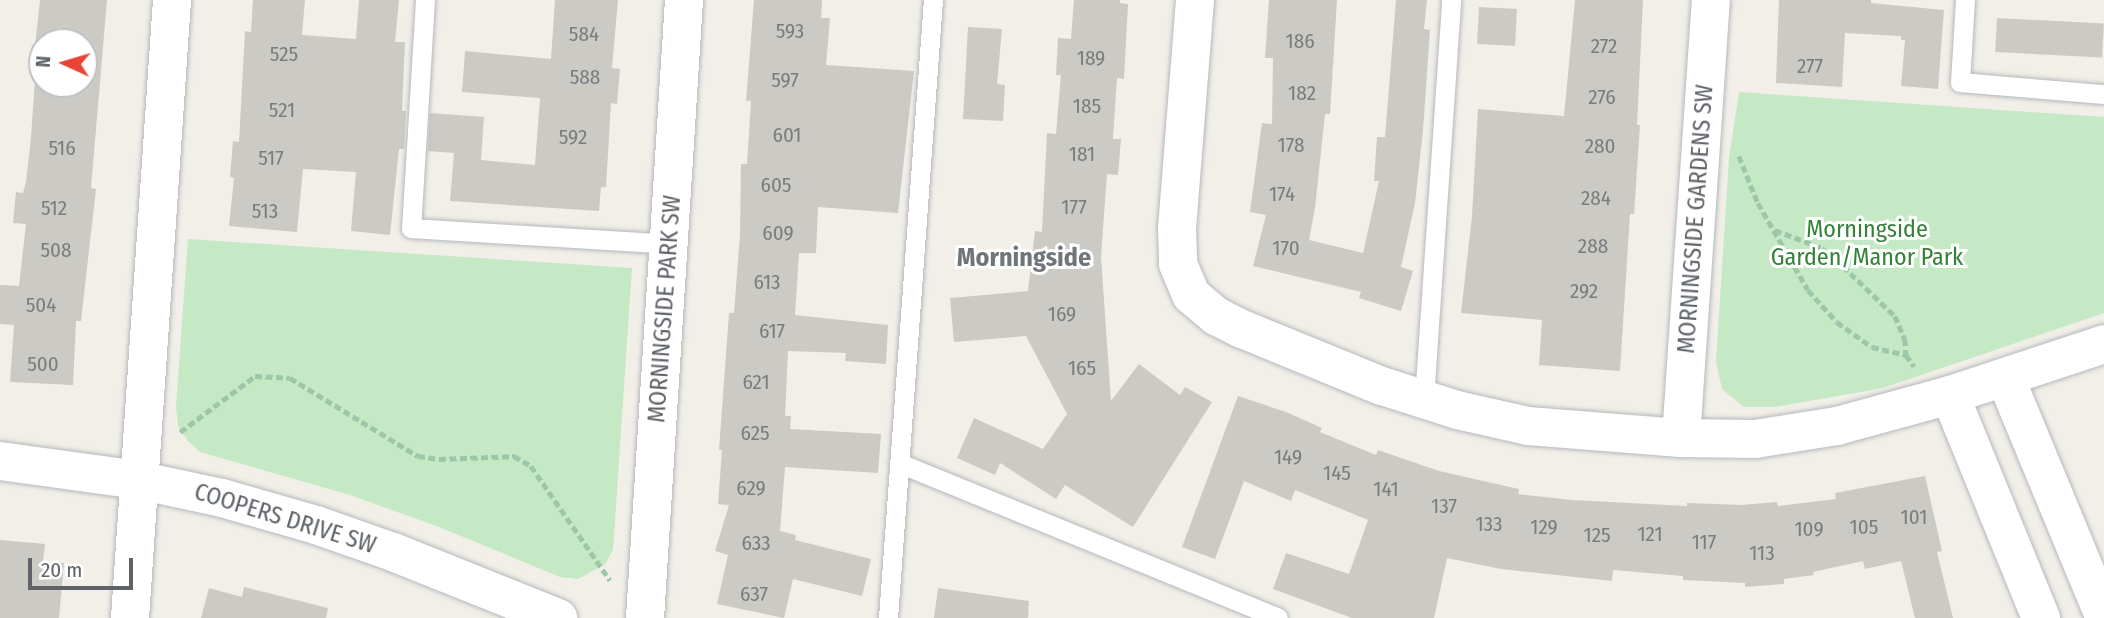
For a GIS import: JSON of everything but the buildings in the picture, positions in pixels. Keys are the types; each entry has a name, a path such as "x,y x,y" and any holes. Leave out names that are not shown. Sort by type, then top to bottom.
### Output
{"street":[{"path":"130,618 156,484 172,0"},
{"name":"MORNINGSIDE PARK SW","path":"645,618 684,0"},
{"path":"1195,0 1177,228 1178,264 1191,295 1216,316 1242,329 1382,386 1528,426 1681,438 1769,437 1837,426 1943,397 2104,344"},
{"name":"MORNINGSIDE GARDENS SW","path":"1681,438 1711,0"},
{"path":"2005,377 2104,614"},
{"path":"1943,397 2042,618"},
{"name":"COOPERS DRIVE SW","path":"0,461 156,484 316,525 558,618"}],"lane":[{"path":"425,0 411,228 669,244"},
{"path":"888,618 933,0"},
{"path":"1424,399 1451,0"},
{"path":"1965,0 1960,82 2104,94"},
{"path":"899,463 1278,618"}],"path":[{"path":"1737,151 1758,203 1808,290 1837,322 1872,346 1906,355 1943,397"},
{"path":"1775,230 1822,248 1843,266 1895,316 1905,338 1906,355"},
{"path":"156,484 177,434 254,376 290,378 418,456 439,459 514,456 531,467 614,586"}],"green space":[{"name":"Morningside Garden/Manor Park","path":"1739,92 2104,117 2104,313 1883,388 1775,407 1744,407 1722,389 1716,362 1729,158"},
{"path":"188,239 632,268 613,550 605,564 578,579 560,577 439,527 350,495 200,452 178,426 176,407"}],"district":[{"name":"Morningside","path":"1024,258"}]}
